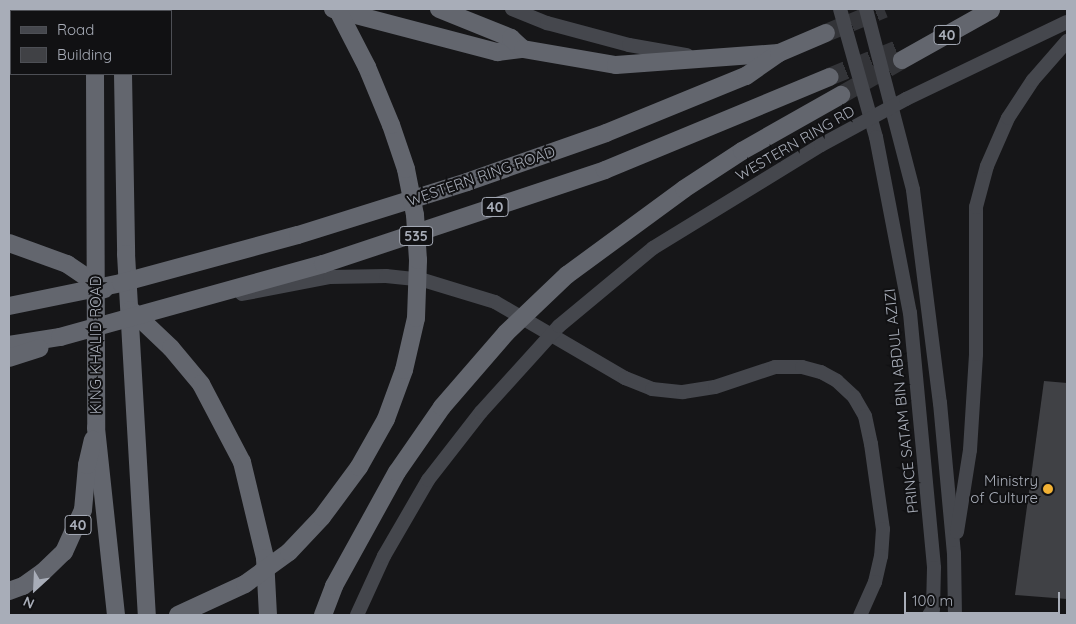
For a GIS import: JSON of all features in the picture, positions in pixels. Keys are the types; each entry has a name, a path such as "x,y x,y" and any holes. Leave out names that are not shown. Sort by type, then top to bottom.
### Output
{"highway":[{"path":"332,9 497,52 523,49 616,65 779,53"},
{"name":"535","path":"178,615 245,584 288,552 322,517 359,467 386,420 404,370 416,318 418,260 415,215 406,169 367,67 337,9"},
{"path":"439,9 511,38 523,49"},
{"name":"40","path":"902,53 992,9"},
{"name":"WESTERN RING ROAD","path":"9,306 121,283 298,235 467,182 606,133 746,76 779,53 826,33"},
{"name":"KING KHALID ROAD","path":"94,75 97,262 96,428 115,614"},
{"name":"KING KHALID ROAD","path":"123,75 126,254 146,610"},
{"name":"40","path":"9,345 60,336 323,264 605,170 829,78"},
{"path":"323,615 334,586 397,472 442,407 506,333 568,275 684,189 742,151 841,95"},
{"path":"9,243 67,264 117,298 171,348 201,384 242,462 265,558 268,615"},
{"name":"40","path":"9,358 27,354 60,336"},
{"name":"40","path":"9,590 23,586 64,552 83,510 87,465 96,428"}],"street":[{"path":"512,9 547,23 629,45 704,58"},
{"name":"PRINCE SATAM BIN ABDUL AZIZI","path":"840,9 876,137 910,313 934,568 933,609 929,615"},
{"path":"866,9 900,131 914,200 940,404 954,552 955,615"},
{"name":"WESTERN RING RD","path":"357,615 384,556 428,480 534,350 559,326 653,248 821,145 906,99 1067,22"},
{"path":"954,552 971,441 976,354 976,207 987,166 1008,118 1034,80 1067,42"},
{"path":"153,311 330,277 386,276 423,280 495,302 625,378 652,389 683,392 715,387 775,368 802,366 821,372 837,381 854,397 865,416 871,444 883,529 881,556 875,582 860,615"}],"building":[{"name":"Ministry of Culture","path":"1044,381 1067,383 1067,599 1015,595"}],"tunnel":[{"path":"826,33 884,9"},
{"path":"829,77 903,47"},
{"path":"841,95 902,60"}],"place":[{"name":"Ministry of Culture","path":"1048,489"}]}
